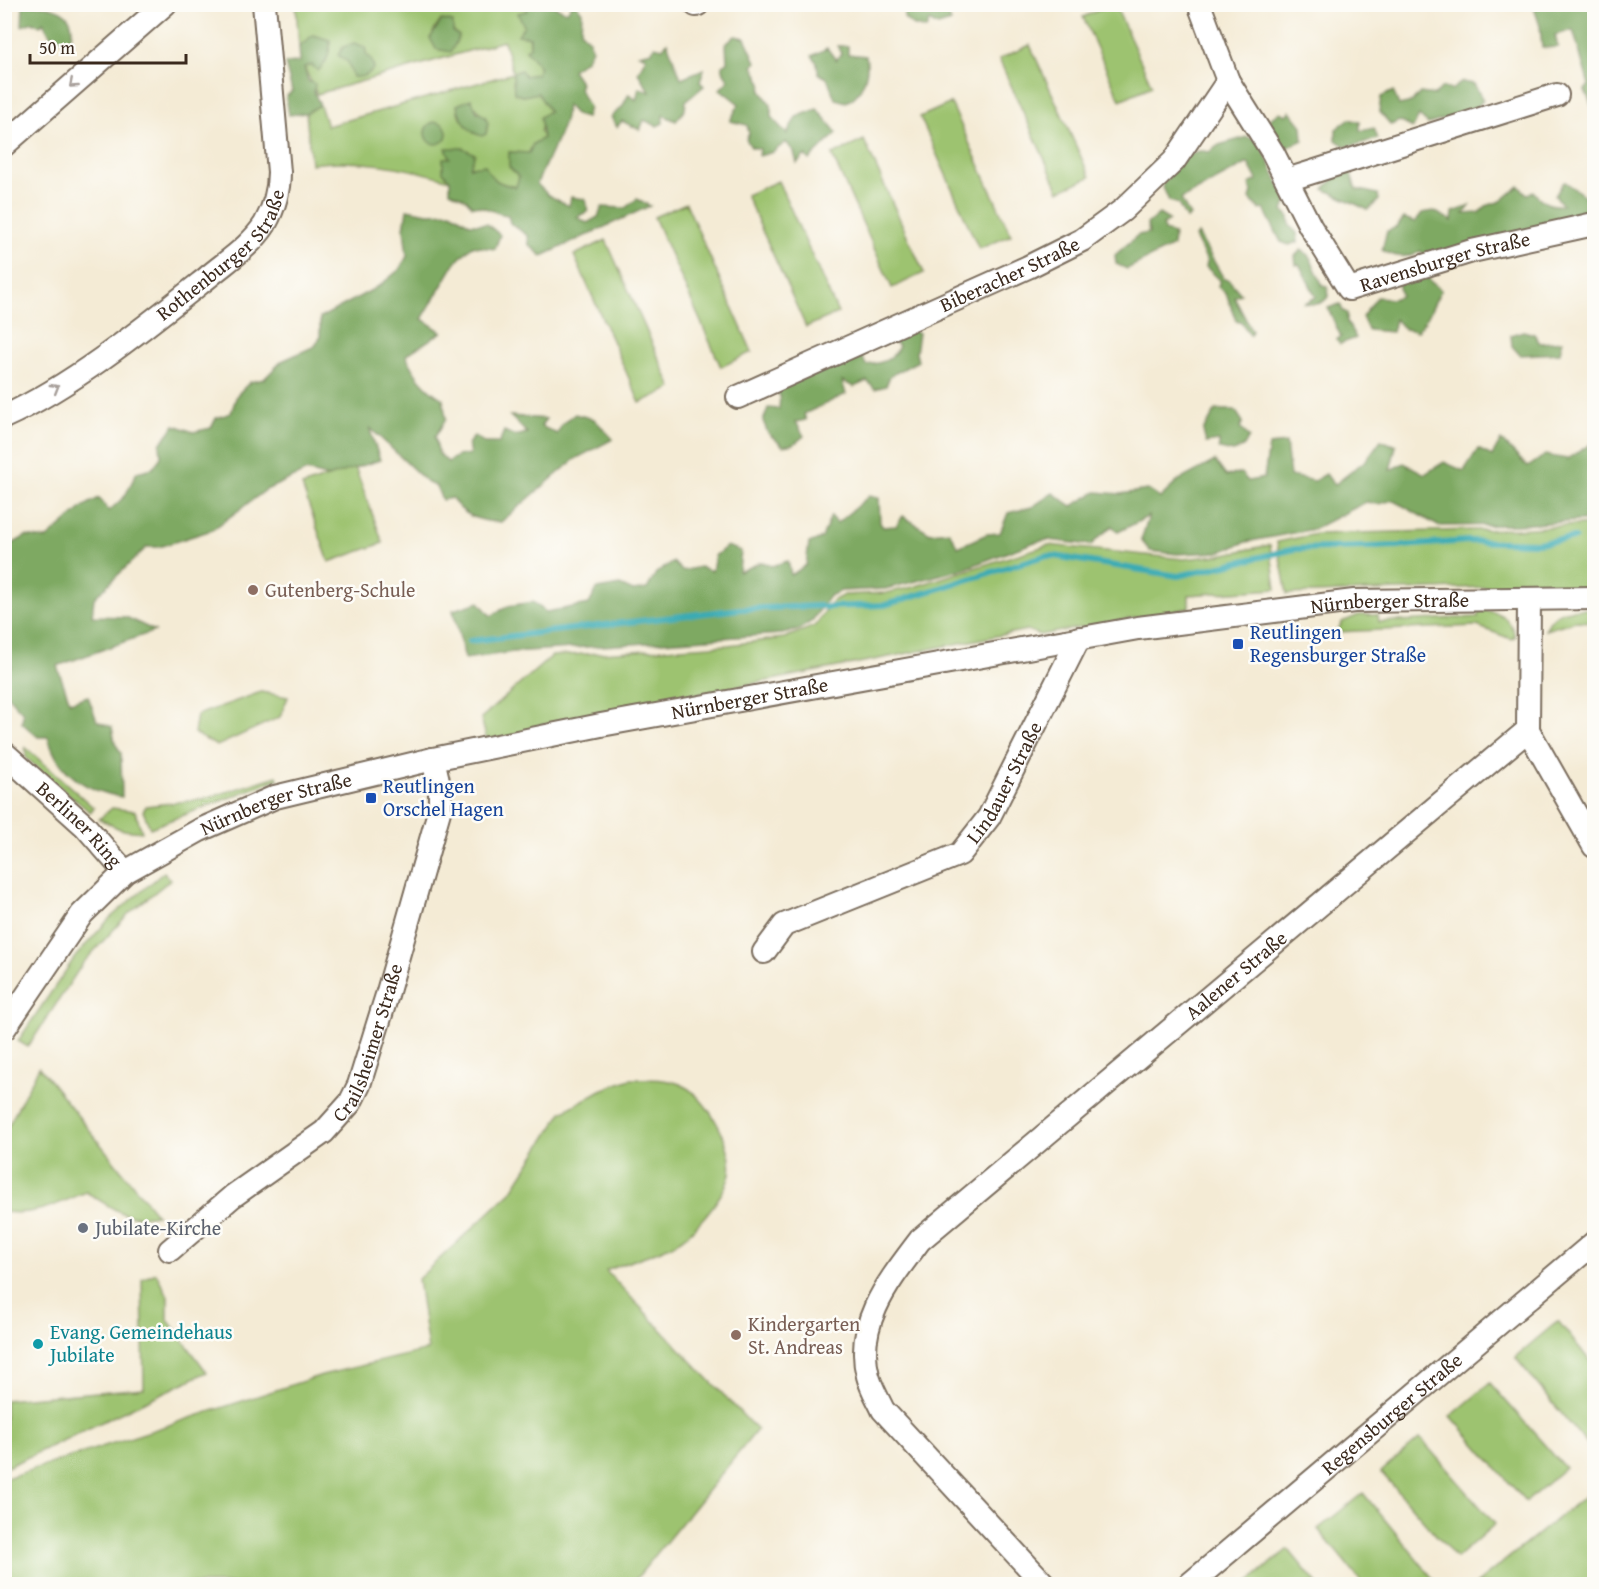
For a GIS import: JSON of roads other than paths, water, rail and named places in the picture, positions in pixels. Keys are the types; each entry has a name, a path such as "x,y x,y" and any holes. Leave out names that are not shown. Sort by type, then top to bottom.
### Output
{"street":[{"path":"4,145 165,4"},
{"name":"Rothenburger Straße","path":"4,417 62,384 131,336 247,245 264,225 272,209 279,184 264,4"},
{"name":"Ravensburger Straße","path":"1199,4 1228,81 1287,180 1321,245 1349,289 1472,251 1594,224"},
{"name":"Biberacher Straße","path":"738,397 1028,267 1082,240 1123,210 1174,160 1228,81"},
{"path":"1287,180 1557,94"},
{"name":"Nürnberger Straße","path":"4,1029 82,914 125,872 200,830 275,797 432,759 732,700 1079,638 1284,608 1354,601 1594,598"},
{"path":"1529,599 1528,730 1594,846"},
{"name":"Lindauer Straße","path":"764,952 784,925 960,854 989,818 1079,638"},
{"name":"Aalener Straße","path":"1044,1584 883,1410 867,1369 864,1352 868,1322 891,1278 920,1240 1528,730"},
{"name":"Berliner Ring","path":"4,753 86,826 125,872"},
{"name":"Crailsheimer Straße","path":"170,1250 233,1196 324,1132 350,1103 359,1085 387,995 440,808 440,789 432,759"},
{"name":"Regensburger Straße","path":"1190,1584 1594,1243"}],"waterway":[{"path":"825,607 885,605 1044,556 1178,576 1295,549 1402,546 1468,541 1537,543 1575,538"},
{"path":"470,641 740,609 820,606"}],"place":[{"name":"Gutenberg-Schule","path":"253,590"},
{"name":"Reutlingen Regensburger Straße","path":"1238,644"},
{"name":"Reutlingen Orschel Hagen","path":"371,798"},
{"name":"Jubilate-Kirche","path":"83,1228"},
{"name":"Kindergarten St. Andreas","path":"736,1335"},
{"name":"Evang. Gemeindehaus Jubilate","path":"38,1344"}]}
